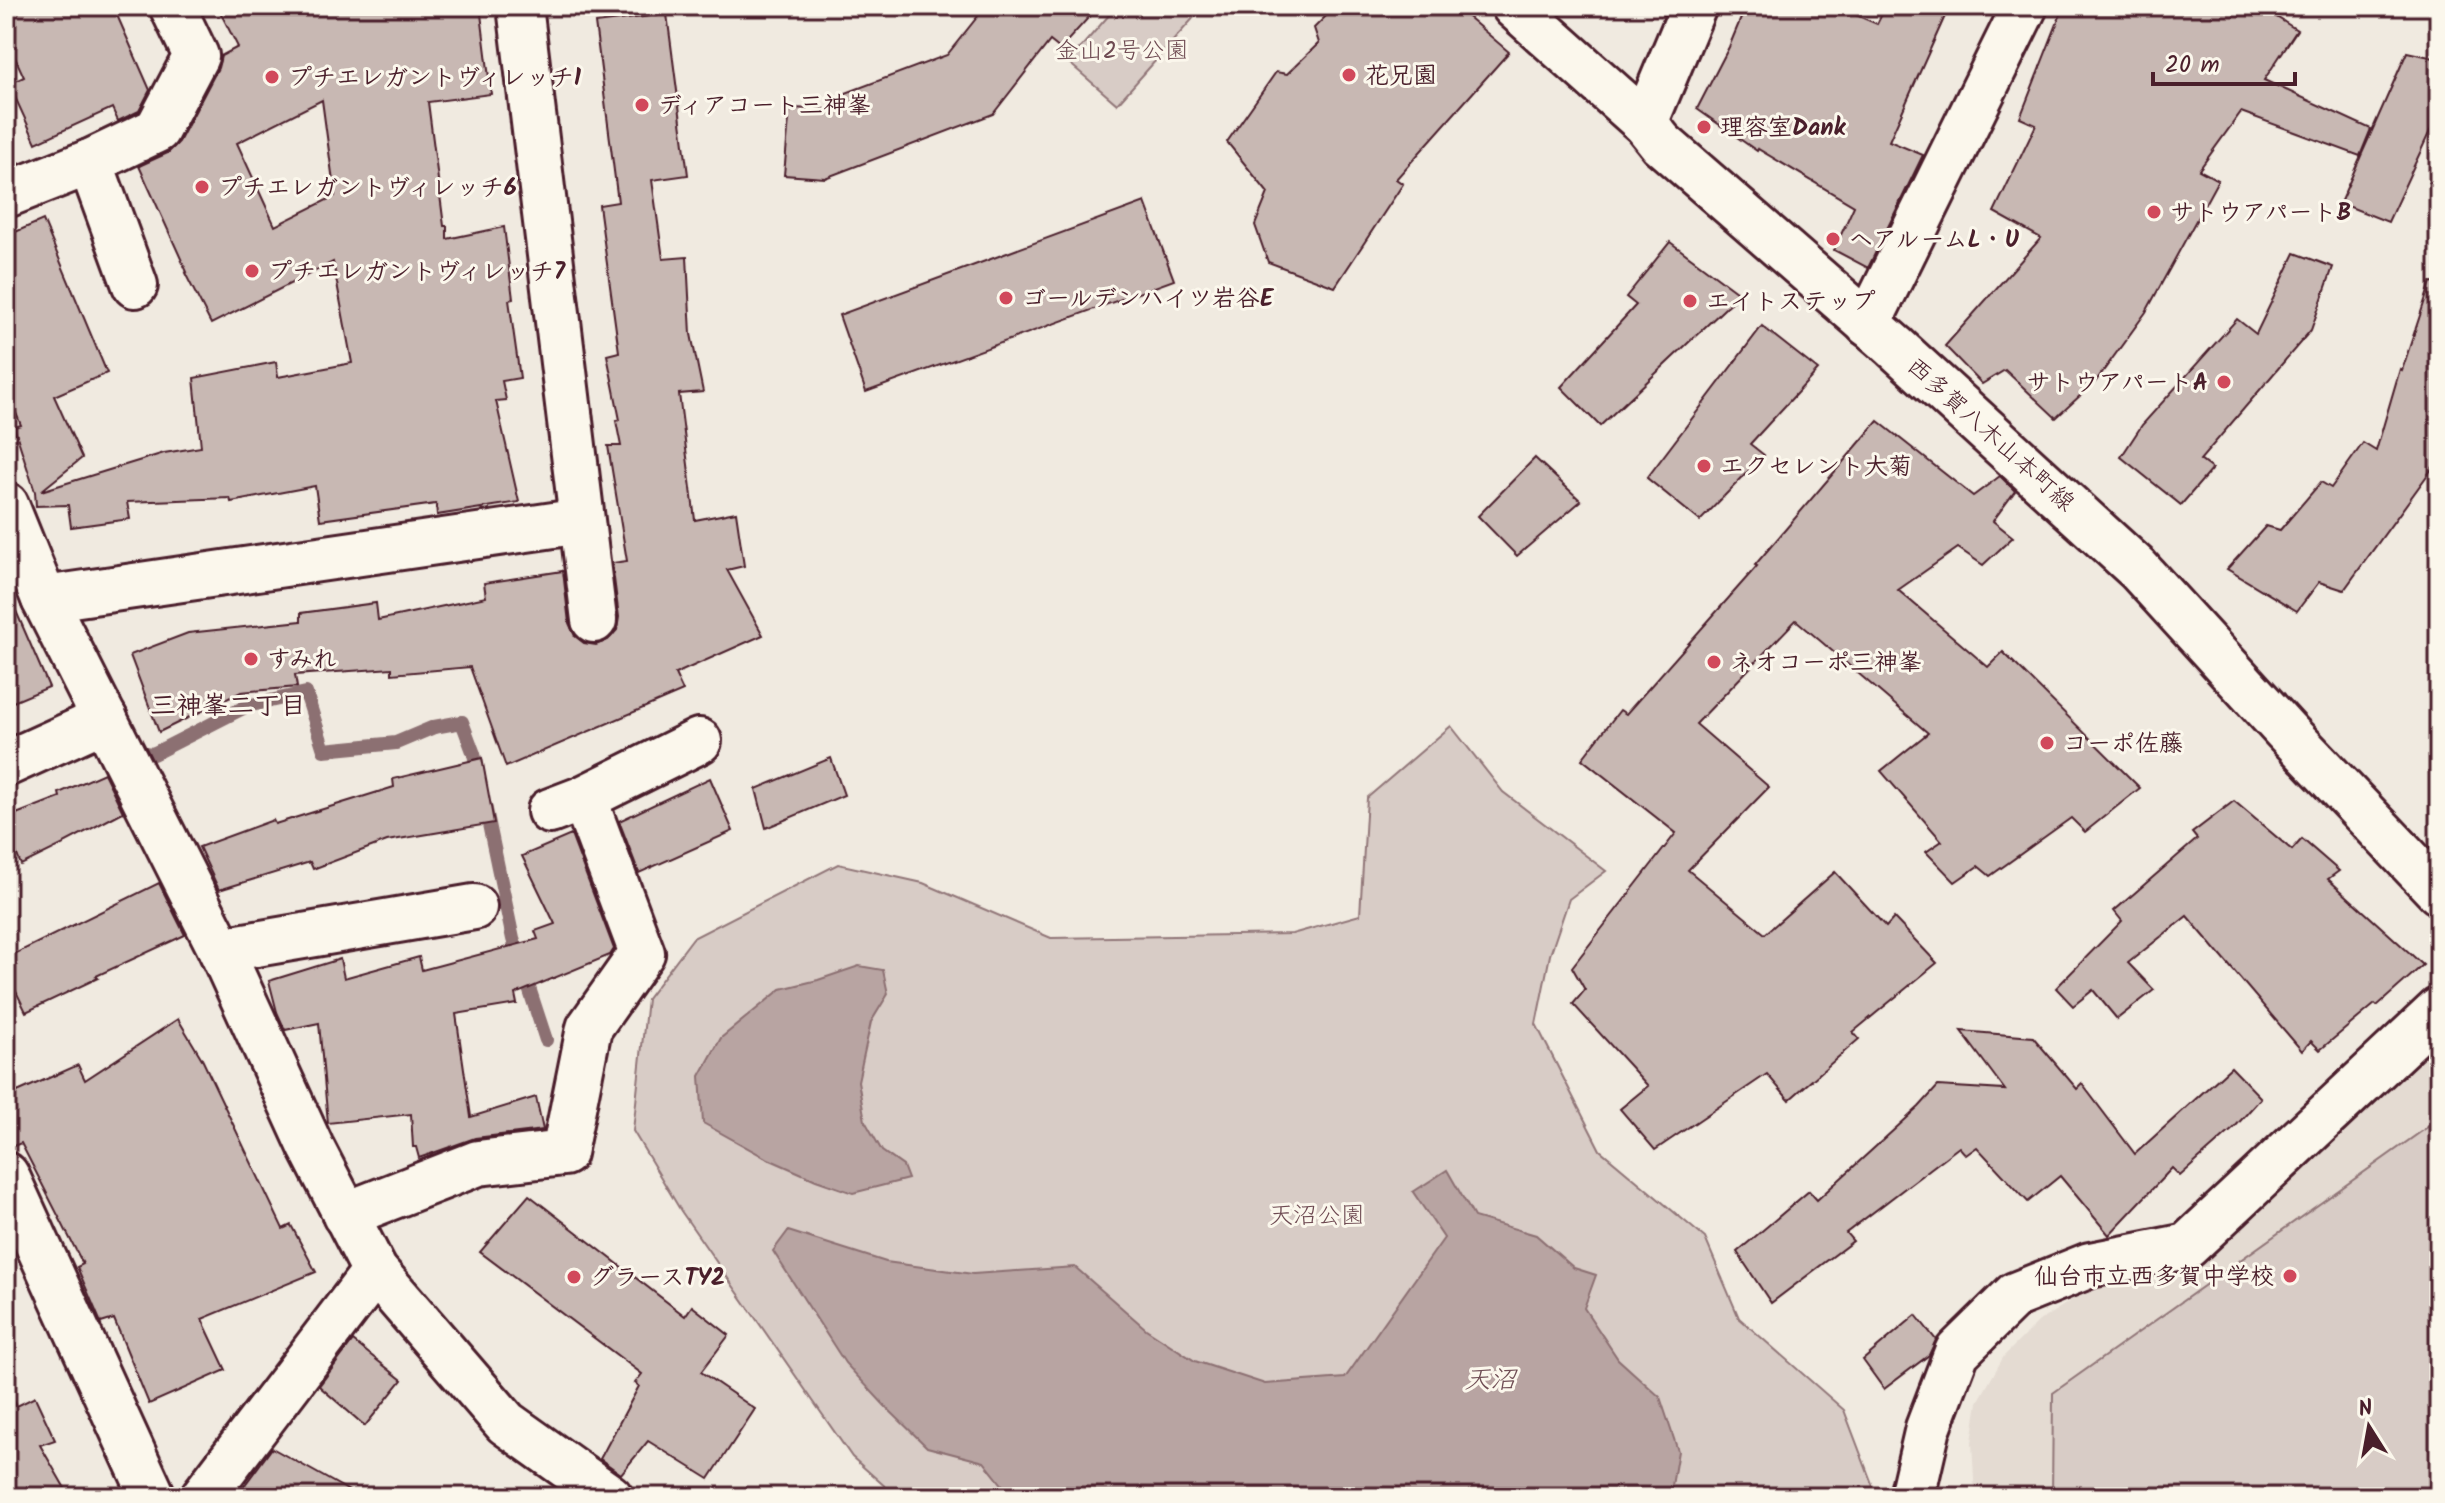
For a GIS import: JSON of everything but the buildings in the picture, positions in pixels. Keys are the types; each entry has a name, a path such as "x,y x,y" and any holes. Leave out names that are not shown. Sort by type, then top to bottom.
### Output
{"street":[{"path":"6,195 90,162 157,130 196,56 172,6"},
{"path":"520,6 594,620"},
{"name":"西多賀八木山本町線","path":"1514,6 1645,123 1661,143 1868,324 2138,569 2439,892"},
{"path":"1645,123 1694,6"},
{"path":"1868,324 2025,6"},
{"path":"90,162 135,285"},
{"path":"6,505 44,599 221,950 345,1215 375,1271 506,1423 610,1497"},
{"path":"44,599 581,521"},
{"path":"6,764 105,719"},
{"path":"345,1215 478,1163 564,1153 589,1028 642,953 567,805 699,741"},
{"path":"221,950 474,907"},
{"path":"1912,1497 1928,1428 1957,1352 2015,1295 2090,1265 2187,1246 2439,1010"},
{"path":"6,1175 153,1497"},
{"path":"203,1497 375,1271"}],"shaded area":[{"name":"仙台市立西多賀中学校","path":"2439,1023 2439,1497 1975,1497 1972,1442 1978,1402 2004,1356 2039,1321 2086,1291 2196,1260"}],"green space":[{"name":"金山2号公園","path":"1117,6 1204,6 1117,104 1068,62"},
{"name":"天沼公園","path":"1451,726 1503,792 1606,871 1569,899 1550,955 1536,1024 1600,1150 1705,1238 1739,1318 1844,1410 1877,1497 897,1497 852,1457 681,1211 633,1131 647,999 693,938 838,864 923,883 1051,938 1292,934 1360,915 1367,798"},
{"name":"仙台市立西多賀中学校","path":"2439,1119 2439,1497 2052,1497 2053,1393"}],"water":[{"path":"859,966 883,970 888,994 871,1022 858,1081 865,1121 882,1151 903,1166 908,1179 853,1193 766,1158 703,1123 700,1076 721,1038 781,989"},
{"name":"天沼","path":"1447,1170 1474,1217 1536,1235 1574,1268 1596,1275 1584,1308 1618,1359 1660,1397 1678,1451 1670,1497 1012,1497 984,1462 927,1447 886,1407 845,1363 773,1251 788,1231 886,1262 973,1274 1075,1267 1146,1329 1195,1361 1265,1384 1345,1378 1444,1238 1413,1192"}],"waterway":[{"path":"132,745 135,752 153,754 247,706 306,693 324,750 396,743 434,727 462,722 479,777"},
{"path":"485,805 513,939 546,1040"}],"place":[{"name":"花兄園","path":"1349,75"},
{"name":"プチエレガントヴィレッチ1","path":"272,77"},
{"name":"ディアコート三神峯","path":"642,105"},
{"name":"理容室Dank","path":"1704,127"},
{"name":"プチエレガントヴィレッチ6","path":"202,187"},
{"name":"サトウアパートB","path":"2154,212"},
{"name":"ヘアルームL・U","path":"1833,239"},
{"name":"プチエレガントヴィレッチ7","path":"252,271"},
{"name":"ゴールデンハイツ岩谷E","path":"1006,298"},
{"name":"エイトステップ","path":"1690,301"},
{"name":"サトウアパートA","path":"2224,382"},
{"name":"エクセレント大菊","path":"1704,466"},
{"name":"すみれ","path":"251,659"},
{"name":"ネオコーポ三神峯","path":"1714,662"},
{"name":"コーポ佐藤","path":"2047,743"},
{"name":"仙台市立西多賀中学校","path":"2290,1276"},
{"name":"グラースTY2","path":"574,1277"}],"district":[{"name":"三神峯二丁目","path":"228,705"}]}
